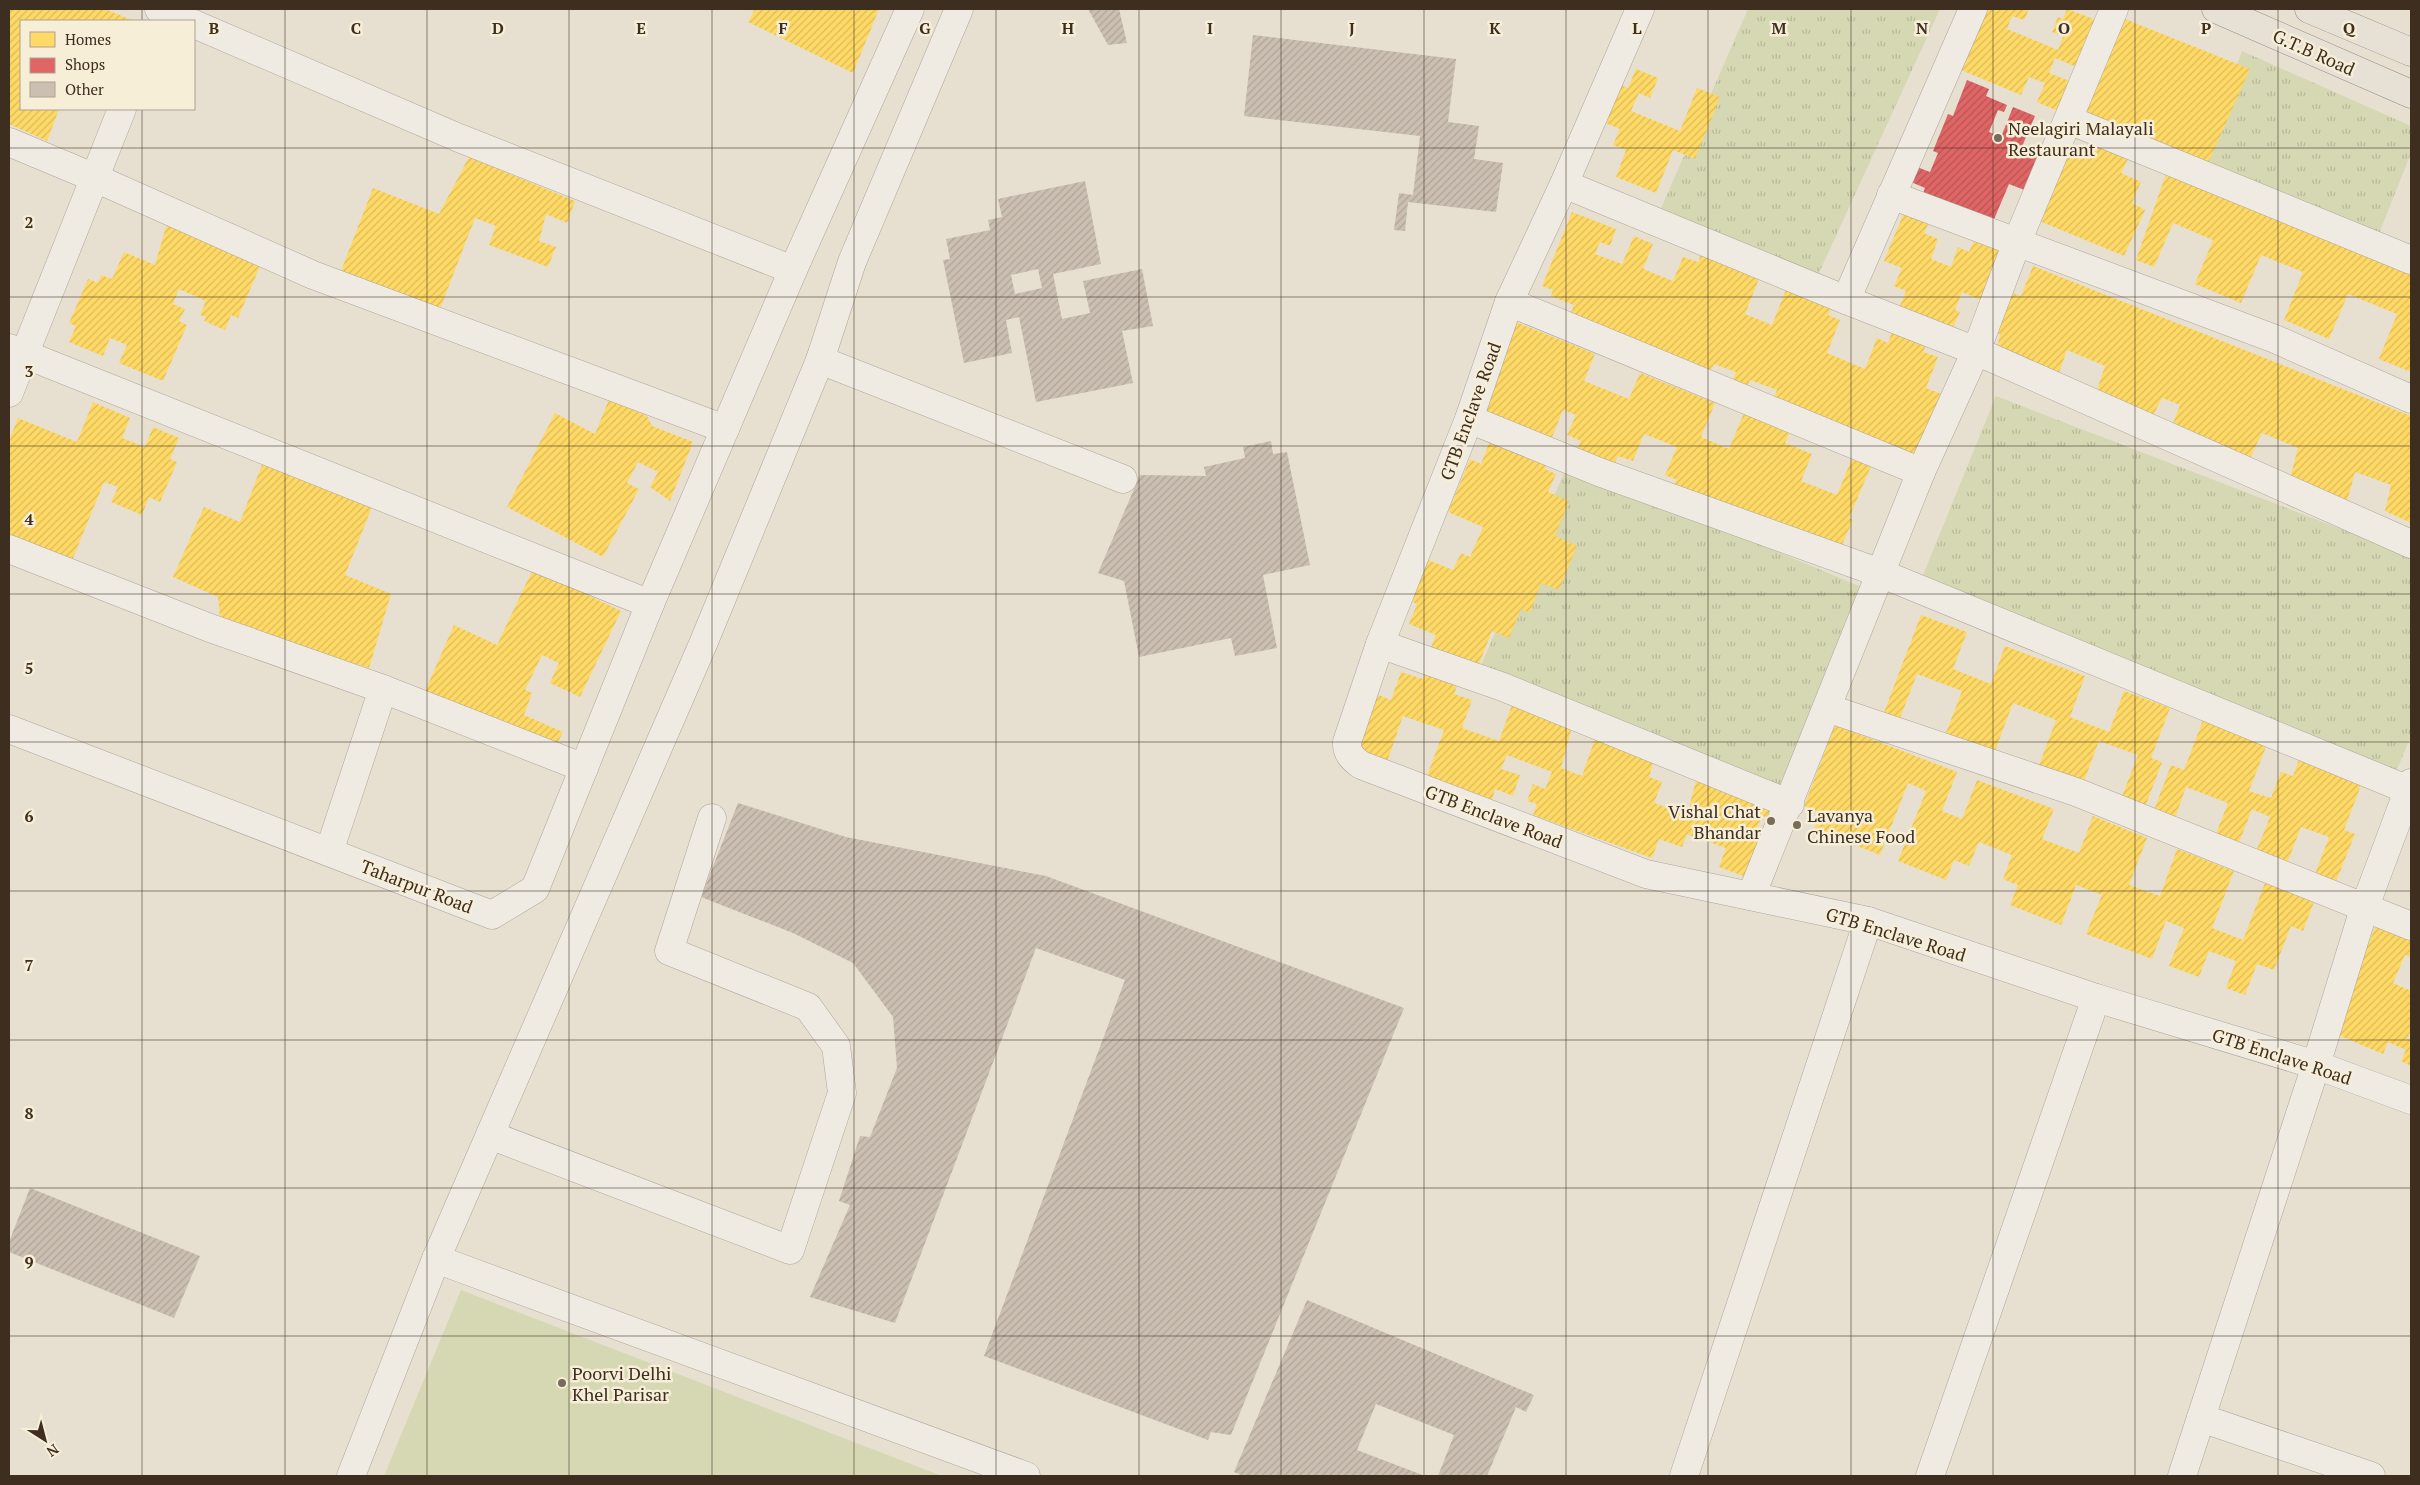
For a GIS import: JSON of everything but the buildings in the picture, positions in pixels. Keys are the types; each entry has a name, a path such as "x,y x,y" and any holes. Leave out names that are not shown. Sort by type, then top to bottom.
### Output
{"main road":[{"name":"G.T.B Road","path":"2216,9 2411,94"},
{"path":"2309,9 2411,52"}],"street":[{"name":"Taharpur Road","path":"9,729 492,915 536,889 650,604 793,270 910,9"},
{"path":"351,1476 436,1258 699,654 820,360 852,262 959,9"},
{"name":"GTB Enclave Road","path":"1640,9 1564,184 1509,302 1469,419 1380,644 1347,742 1346,749 1353,759 1361,765 1646,874 1868,921 2096,998 2316,1065 2411,1100"},
{"path":"1846,300 1973,9"},
{"path":"1752,896 1921,472 1976,351 2017,242 2114,9"},
{"path":"159,12 185,20"},
{"path":"195,24 459,138 793,270"},
{"path":"9,393 16,351 95,178 122,110"},
{"path":"2069,120 2411,260"},
{"path":"9,142 313,275 725,429"},
{"path":"1564,184 1846,300 1976,351 2411,544"},
{"path":"1891,195 2274,339 2411,399"},
{"path":"1509,302 1921,472"},
{"path":"16,351 650,604"},
{"path":"820,360 1123,479"},
{"path":"1469,419 1599,472 1880,573 2410,788 2364,909 2316,1065 2182,1476"},
{"path":"9,549 210,628 383,690 584,768"},
{"path":"1380,644 1503,687 1790,804"},
{"path":"330,852 383,690"},
{"path":"1827,708 2076,792 2364,909 2411,926"},
{"path":"490,1135 790,1250 842,1093 836,1046 808,1007 669,951 712,818"},
{"path":"1684,1476 1868,921"},
{"path":"1930,1476 2096,998"},
{"path":"436,1258 1026,1476"},
{"path":"2201,1418 2371,1476"}],"green space":[{"path":"1748,9 1940,9 1813,286 1658,215"},
{"path":"2242,51 2411,126 2411,153 2378,236 2197,172"},
{"path":"1996,396 2411,556 2411,736 2393,779 1912,602"},
{"path":"1568,464 1864,588 1778,806 1475,679"},
{"name":"Poorvi Delhi Khel Parisar","path":"461,1290 942,1476 384,1476"}],"place":[{"name":"Neelagiri Malayali Restaurant","path":"1998,138"},
{"name":"Vishal Chat Bhandar","path":"1771,821"},
{"name":"Lavanya Chinese Food","path":"1797,825"},
{"name":"Poorvi Delhi Khel Parisar","path":"562,1383"}]}
